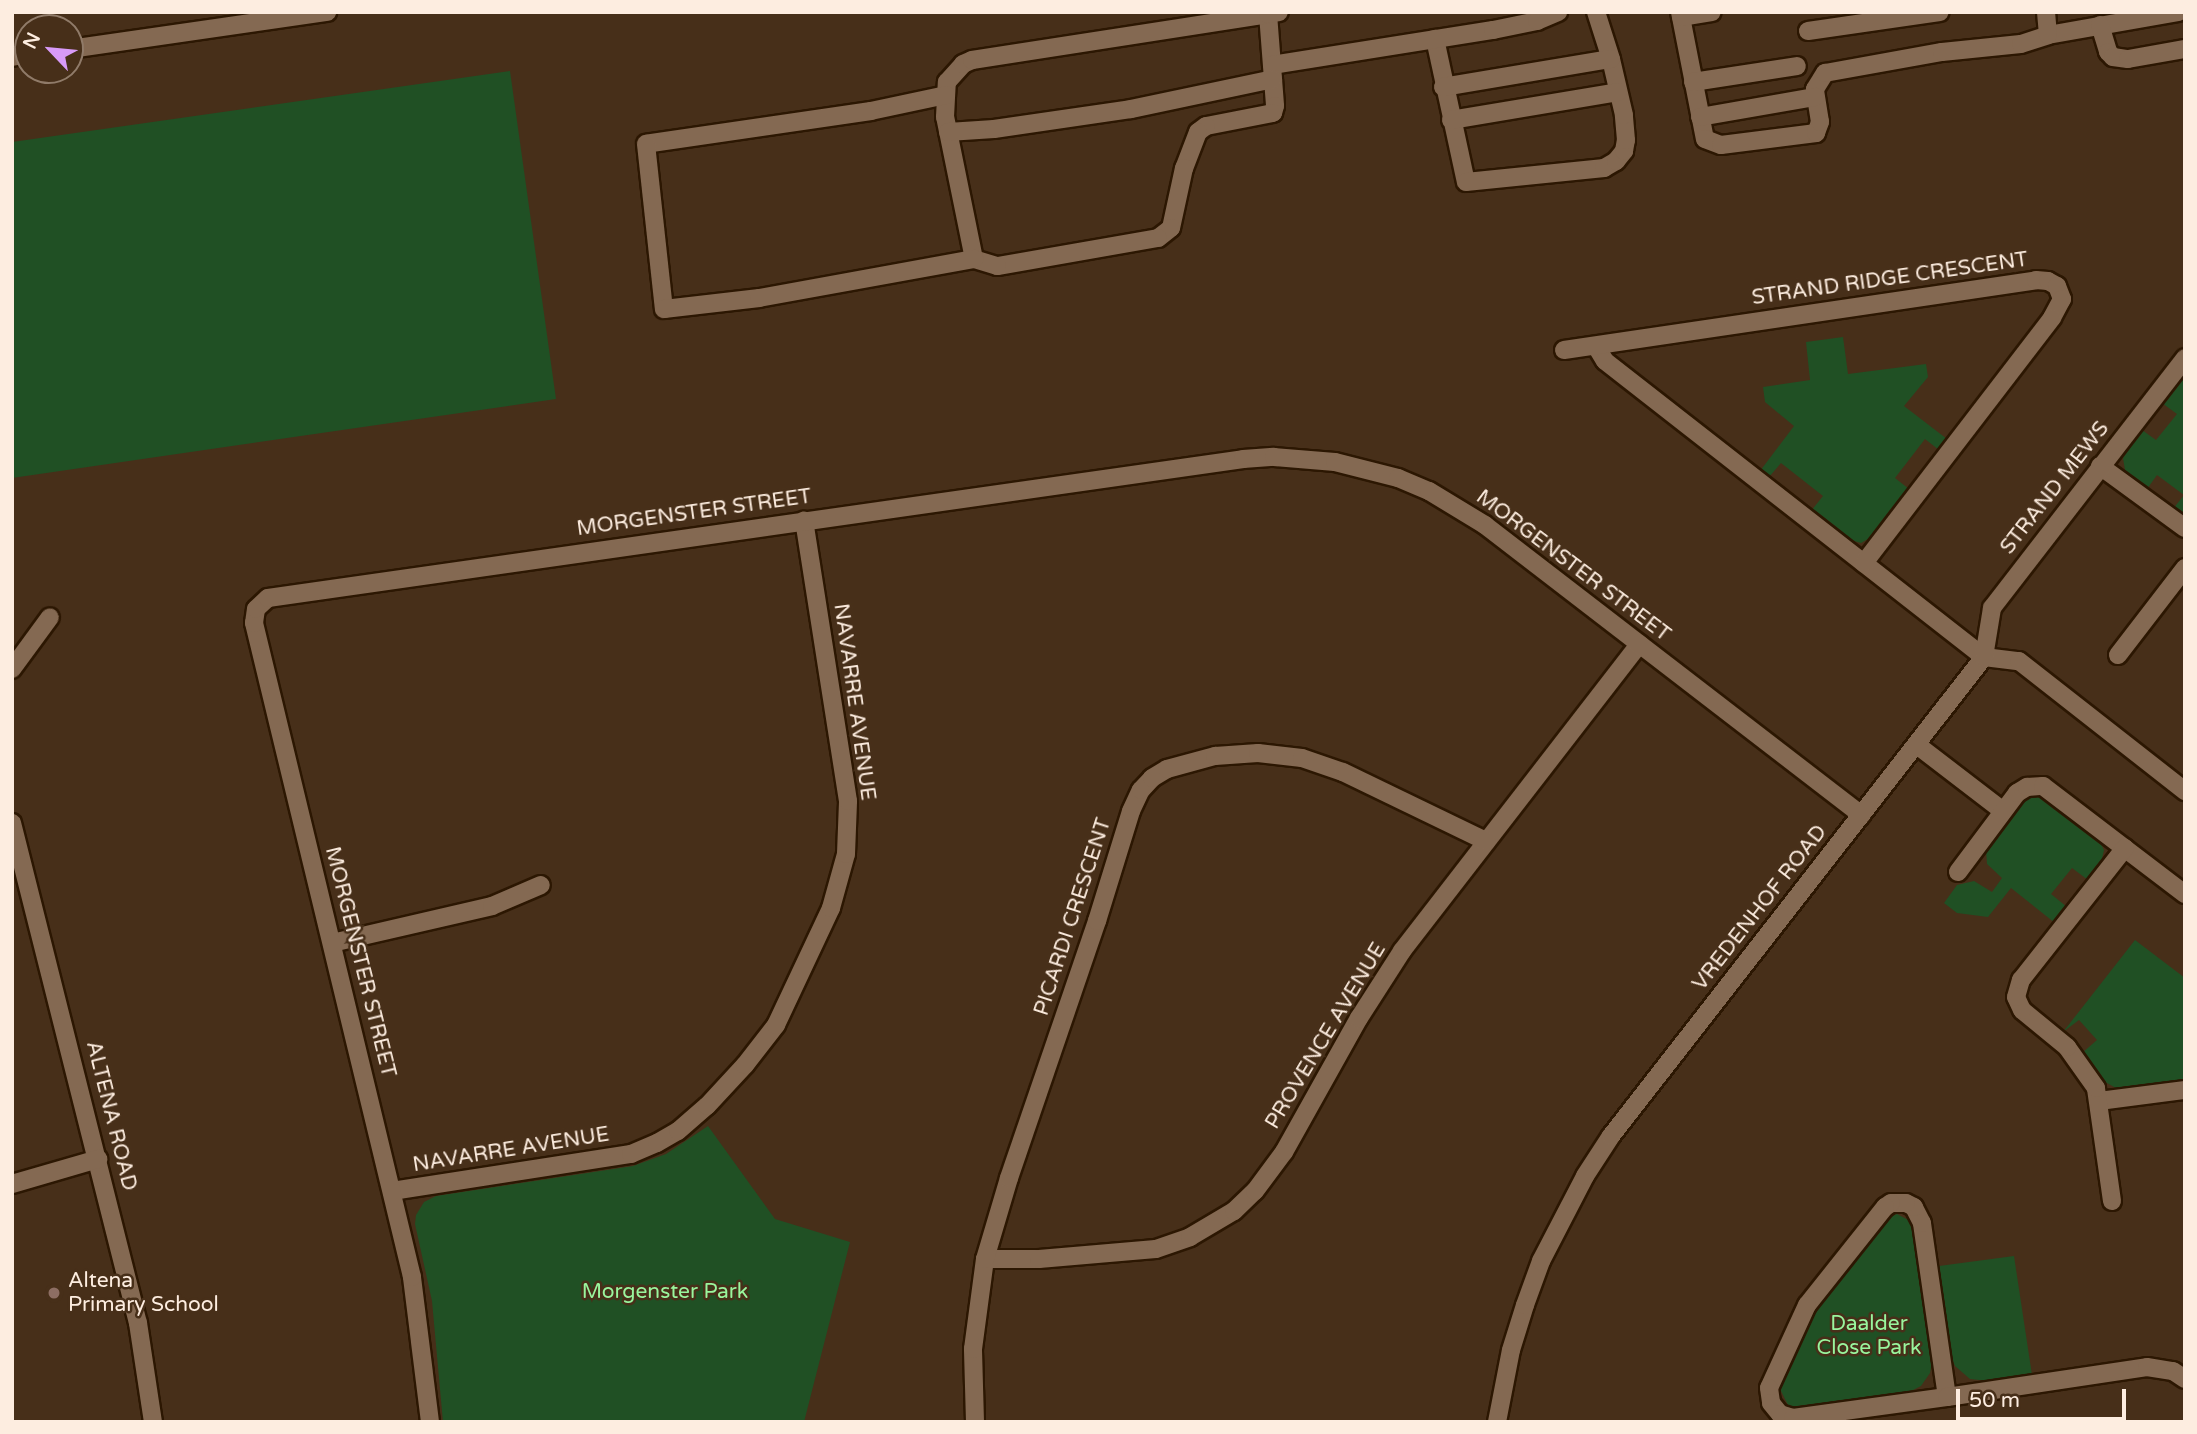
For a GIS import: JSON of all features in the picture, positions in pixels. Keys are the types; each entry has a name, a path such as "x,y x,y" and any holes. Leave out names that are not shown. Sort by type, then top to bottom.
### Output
{"street":[{"path":"84,46 274,16 327,12"},
{"path":"947,132 994,129 1131,109 1272,72 1537,21 1558,12"},
{"path":"1435,39 1464,179 1468,183 1604,168 1616,161 1624,150 1626,140 1611,59 1596,12"},
{"path":"1712,12 1680,15 1705,139 1721,145 1807,136 1819,130 1815,97 1817,83 1825,73 1942,52 2021,44 2048,35 2179,12"},
{"path":"1808,31 1940,12"},
{"path":"2046,12 2048,35"},
{"path":"946,95 871,111 646,144 664,309 758,298 974,260 996,266 1158,238 1171,228 1184,168 1198,132 1206,126 1273,114 1273,13 972,60 953,74 947,82 947,132 974,260"},
{"path":"2101,26 2108,52 2113,57 2127,59 2185,49"},
{"path":"1443,87 1611,59"},
{"path":"1693,82 1797,66"},
{"path":"1451,120 1618,92"},
{"path":"1700,117 1815,97"},
{"name":"STRAND RIDGE CRESCENT","path":"1564,350 2036,280 2048,281 2057,286 2062,299 2052,318 1864,563"},
{"path":"1596,346 1605,361 1984,657 2019,661 2185,791"},
{"name":"STRAND MEWS","path":"1984,657 1992,608 2185,358"},
{"name":"MORGENSTER STREET","path":"430,1422 412,1277 254,623 253,617 260,603 268,598 1243,459 1274,457 1335,462 1398,478 1457,507 1511,544 1861,815"},
{"path":"2101,466 2185,528"},
{"name":"NAVARRE AVENUE","path":"392,1191 631,1154 657,1143 678,1131 707,1106 746,1065 776,1025 831,908 846,854 848,801 804,520"},
{"path":"2118,655 2185,568"},
{"path":"12,669 50,617"},
{"name":"PROVENCE AVENUE","path":"985,1259 1039,1259 1156,1249 1190,1237 1234,1211 1255,1191 1284,1152 1359,1017 1395,962 1639,645"},
{"name":"VREDENHOF ROAD","path":"1497,1422 1511,1350 1525,1305 1546,1250 1585,1176 1611,1136 1984,657"},
{"path":"1917,745 2003,811"},
{"name":"PICARDI CRESCENT","path":"975,1422 973,1349 985,1259 1009,1178 1097,921 1131,811 1141,790 1152,778 1181,763 1215,756 1258,753 1302,758 1343,772 1486,841"},
{"path":"1958,872 2022,789 2043,786 2185,894"},
{"name":"ALTENA ROAD","path":"12,823 138,1323 153,1422"},
{"path":"2112,1200 2096,1088 2067,1047 2022,1010 2016,990 2125,848"},
{"path":"332,943 492,906 541,885"},
{"path":"2099,1101 2185,1090"},
{"path":"12,1184 98,1159"},
{"path":"1947,1397 1922,1223 1914,1207 1906,1203 1891,1203 1807,1305 1769,1388 1771,1403 1780,1414 1793,1418 1947,1397 2147,1367 2164,1368 2185,1379"}],"green space":[{"path":"510,71 556,399 12,478 12,142"},
{"path":"1843,337 1848,374 1926,364 1928,377 1904,406 1947,439 1939,450 1925,439 1895,478 1909,489 1873,536 1861,543 1847,539 1811,511 1823,496 1781,463 1769,477 1760,471 1794,426 1765,402 1763,387 1810,380 1806,342"},
{"path":"2185,374 2185,518 2173,509 2184,495 2157,475 2147,489 2125,470 2123,458 2142,430 2156,440 2177,414 2162,403"},
{"path":"2040,794 2098,838 2104,850 2101,863 2088,880 2072,868 2051,894 2067,907 2055,923 2011,888 1988,917 1957,913 1944,903 1957,885 1974,881 1992,892 2002,878 1987,864 1986,850 2024,799"},
{"path":"2135,940 2185,978 2185,1080 2116,1088 2105,1082 2082,1053 2097,1040 2079,1020 2063,1032"},
{"name":"Morgenster Park","path":"708,1126 775,1219 850,1242 804,1422 443,1422 432,1301 415,1224 416,1215 424,1202 436,1196 633,1166 666,1154"},
{"name":"Daalder Close Park","path":"1897,1214 1914,1223 1933,1357 1930,1373 1921,1386 1907,1393 1801,1409 1788,1405 1779,1387 1816,1307 1885,1219"},
{"path":"2014,1256 2032,1375 1989,1381 1970,1379 1955,1366 1951,1356 1939,1266"}],"place":[{"name":"Altena Primary School","path":"54,1293"}]}
